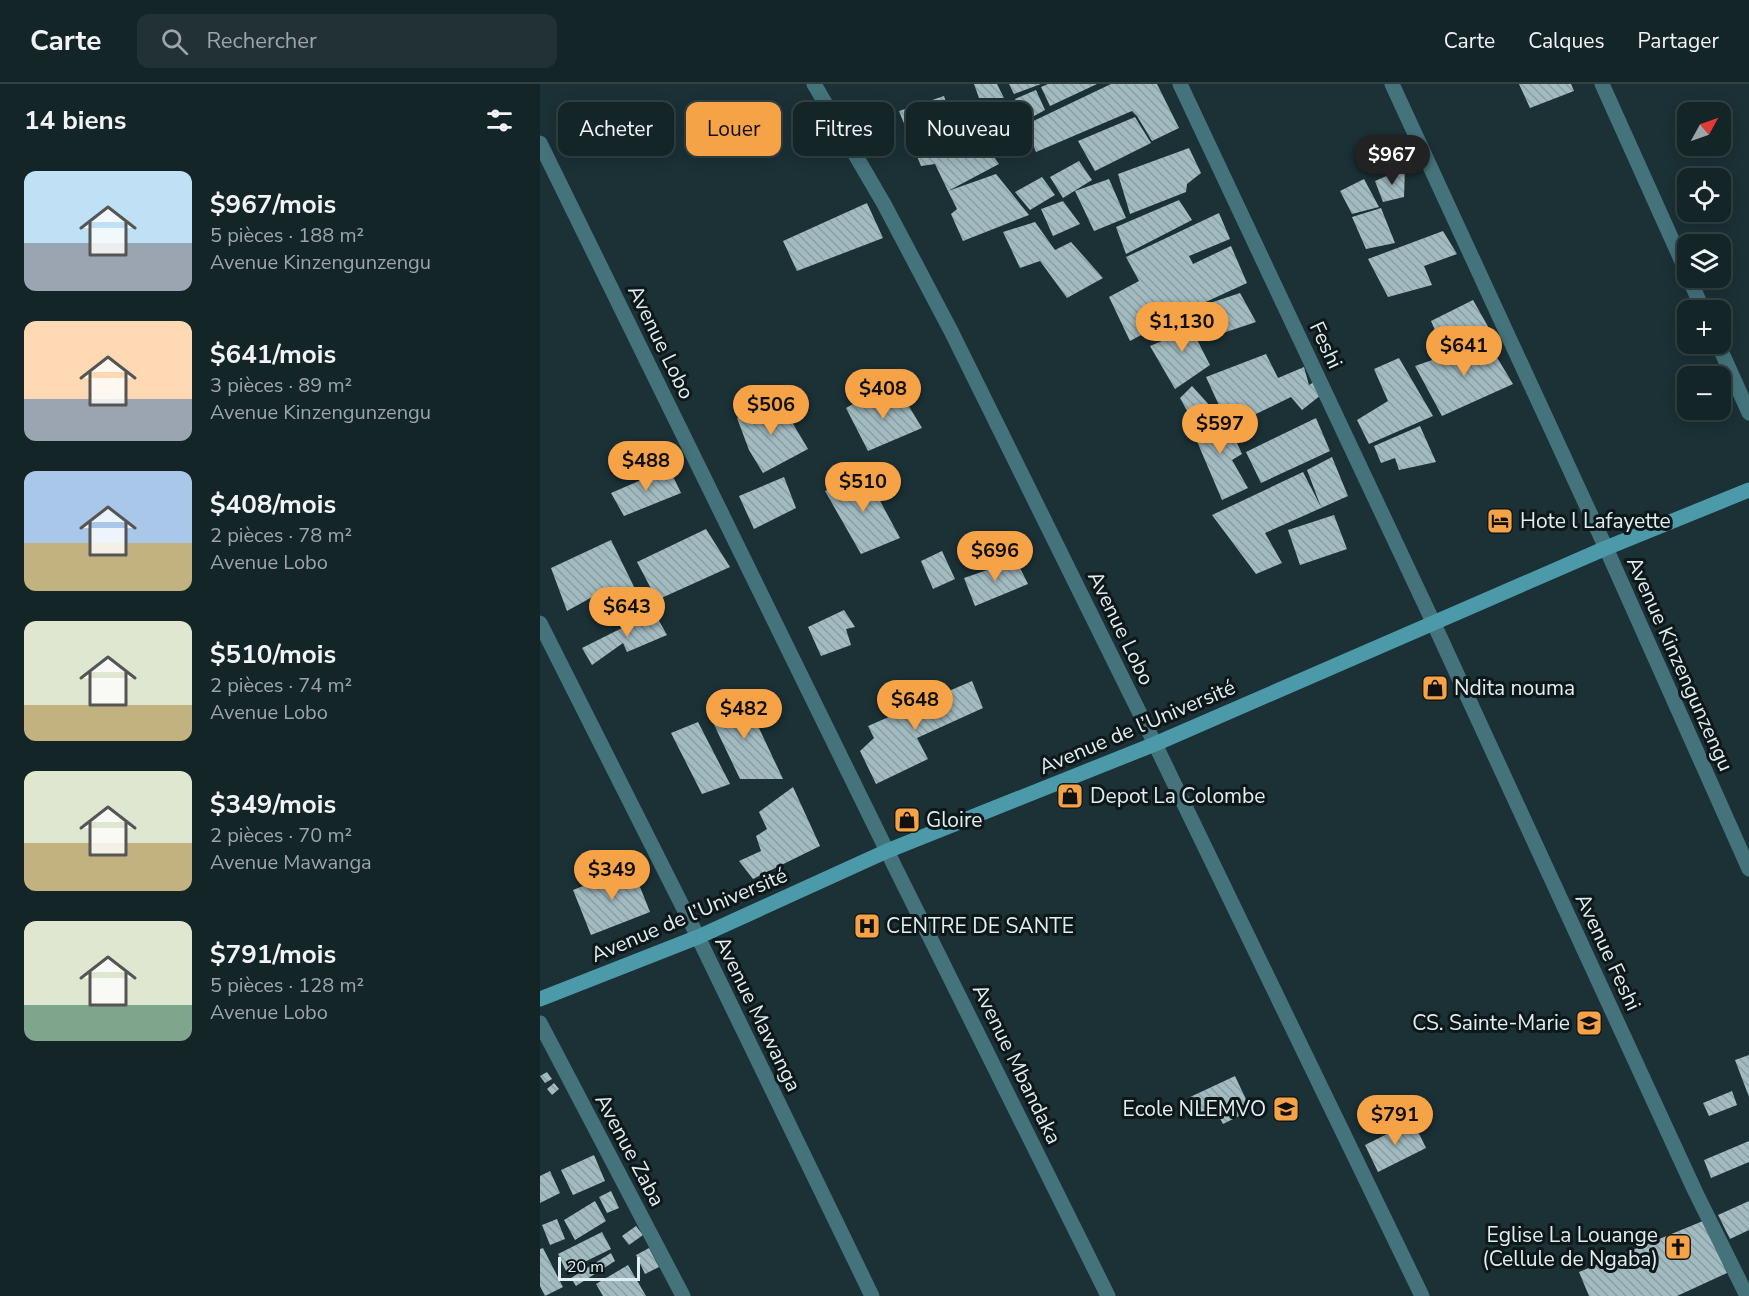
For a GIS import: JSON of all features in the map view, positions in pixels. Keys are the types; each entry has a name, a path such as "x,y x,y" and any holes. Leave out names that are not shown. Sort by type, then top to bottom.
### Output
{"main road":[{"name":"Avenue de l’Université","path":"540,999 698,937 887,851 1155,744 1606,548 1749,490"}],"street":[{"name":"Avenue Lobo","path":"814,84 884,204 951,331 1155,744 1422,1296"},
{"name":"Feshi","path":"1180,84 1434,624"},
{"name":"Avenue Kinzengunzengu","path":"1392,84 1606,548 1749,869"},
{"path":"1602,84 1677,251"},
{"name":"Avenue Lobo","path":"540,143 887,851"},
{"path":"1722,354 1749,413"},
{"name":"Avenue Mawanga","path":"540,623 698,937 872,1296"},
{"name":"Avenue Feshi","path":"1434,624 1695,1191 1747,1296"},
{"name":"Avenue Mbandaka","path":"887,851 1108,1296"},
{"name":"Avenue Zaba","path":"540,1023 683,1296"}],"building":[{"path":"974,84 997,84 1004,98 979,98"},
{"path":"1009,84 1041,84 1014,94"},
{"path":"1048,84 1097,84 1050,106 1041,87"},
{"path":"1111,84 1157,84 1179,128 1152,141 1132,111 1036,152 1032,142 1032,122"},
{"path":"1519,84 1571,84 1574,91 1530,108"},
{"path":"1036,90 1045,110 1032,117 1032,102 1016,102 1015,99"},
{"path":"944,96 946,102 926,102"},
{"path":"906,109 906,128 899,111"},
{"path":"1135,117 1151,143 1095,171 1078,141"},
{"path":"1189,148 1201,173 1187,184 1186,192 1130,214 1118,174"},
{"path":"917,156 993,156 999,164 948,191 935,164 921,166"},
{"path":"1079,161 1092,180 1063,198 1050,177"},
{"path":"1405,168 1404,197 1383,202 1375,181"},
{"path":"996,174 1029,215 963,241 951,214 957,209 948,191"},
{"path":"1042,177 1055,195 1030,210 1015,192"},
{"path":"1109,179 1126,218 1094,231 1075,191"},
{"path":"1364,179 1379,207 1352,214 1340,191"},
{"path":"1179,200 1192,220 1126,254 1116,227"},
{"path":"1063,201 1080,224 1053,236 1041,209"},
{"path":"867,203 883,238 797,271 783,241"},
{"path":"1381,208 1395,243 1366,249 1352,217"},
{"path":"1219,213 1230,239 1189,256 1193,264 1231,246 1247,283 1184,312 1130,341 1109,297 1139,281 1126,257"},
{"path":"1035,222 1055,250 1071,242 1103,278 1067,298 1040,261 1020,268 1003,232"},
{"path":"1443,231 1457,254 1424,266 1432,285 1388,297 1368,259"},
{"path":"1240,293 1256,322 1214,336 1204,305"},
{"path":"1473,300 1490,330 1442,346 1431,321"},
{"path":"1200,309 1205,321 1191,328 1210,365 1175,389 1150,346 1188,330 1183,319"},
{"path":"1487,341 1513,384 1442,416 1415,366"},
{"path":"1266,354 1278,378 1304,367 1309,385 1314,382 1321,395 1302,410 1291,397 1229,427 1206,377"},
{"path":"1399,358 1433,416 1369,444 1357,420 1388,401 1374,369"},
{"path":"1192,386 1211,407 1191,418 1180,398"},
{"path":"874,392 881,404 901,393 922,428 868,451 846,408"},
{"path":"777,397 808,449 763,473 749,450 737,418 759,409"},
{"path":"1213,412 1226,433 1232,432 1242,454 1232,460 1248,488 1222,500 1190,425"},
{"path":"1316,418 1330,451 1261,483 1246,452"},
{"path":"1420,426 1436,462 1399,470 1395,458 1381,463 1374,446"},
{"path":"1332,457 1348,496 1265,533 1282,563 1256,574 1212,515 1303,472 1321,507 1307,470"},
{"path":"669,468 681,493 624,516 611,493"},
{"path":"864,471 900,538 861,554 825,491"},
{"path":"784,477 796,508 754,529 739,496"},
{"path":"1334,515 1347,549 1300,565 1288,530"},
{"path":"706,529 730,567 657,600 637,562"},
{"path":"611,540 640,599 605,615 594,596 567,611 551,568"},
{"path":"942,551 955,579 933,589 921,561"},
{"path":"1016,560 1028,584 975,606 964,578"},
{"path":"844,610 855,627 846,629 851,645 821,656 808,627"},
{"path":"654,612 667,635 627,652 623,643 592,665 582,648"},
{"path":"972,681 983,708 917,738 928,759 876,784 860,751 874,738 868,726"},
{"path":"742,692 783,779 740,779 707,710"},
{"path":"698,722 730,784 702,794 671,733"},
{"path":"793,787 820,846 753,879 739,861 761,851 756,836 767,829 759,812"},
{"path":"632,867 650,912 591,935 573,890"},
{"path":"1749,1055 1749,1097 1735,1060"},
{"path":"547,1072 552,1079 545,1083 540,1076"},
{"path":"1235,1076 1251,1110 1223,1124 1214,1107 1196,1115 1188,1098"},
{"path":"554,1083 559,1089 552,1095 547,1089"},
{"path":"1732,1091 1737,1105 1709,1116 1703,1103"},
{"path":"1413,1121 1426,1148 1378,1172 1365,1145"},
{"path":"1749,1141 1749,1162 1711,1178 1704,1160"},
{"path":"594,1155 605,1181 573,1195 561,1170"},
{"path":"550,1171 560,1193 540,1203 540,1176"},
{"path":"611,1191 619,1208 607,1213 599,1197"},
{"path":"595,1201 606,1221 575,1240 564,1220"},
{"path":"1749,1201 1749,1230 1730,1239 1718,1215"},
{"path":"557,1219 565,1239 550,1245 542,1225"},
{"name":"Eglise La Louange (Cellule de Ngaba)","path":"1703,1221 1727,1273 1677,1296 1589,1296 1579,1272"},
{"path":"636,1226 643,1235 629,1245 622,1236"},
{"path":"602,1232 611,1249 566,1271 558,1254"},
{"path":"543,1248 563,1287 545,1296 540,1286 540,1249"},
{"path":"649,1248 659,1267 645,1274 636,1255"},
{"path":"611,1253 615,1261 576,1286 571,1278"},
{"path":"628,1265 646,1296 603,1296 596,1284"}],"place":[{"name":"Hote l Lafayette","path":"1500,521"},
{"name":"Ndita nouma","path":"1435,688"},
{"name":"Depot La Colombe","path":"1070,796"},
{"name":"Gloire","path":"907,820"},
{"name":"CENTRE DE SANTE","path":"867,926"},
{"name":"CS. Sainte-Marie","path":"1589,1023"},
{"name":"Ecole NLEMVO","path":"1286,1109"},
{"name":"Eglise La Louange (Cellule de Ngaba)","path":"1678,1247"}]}
